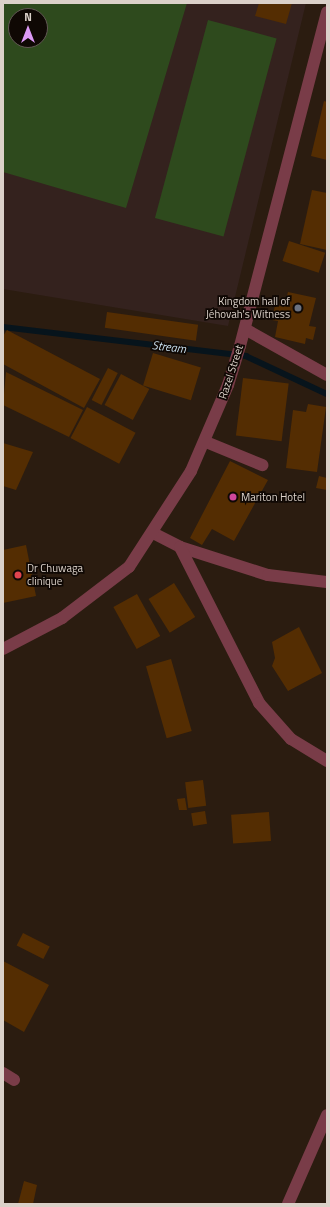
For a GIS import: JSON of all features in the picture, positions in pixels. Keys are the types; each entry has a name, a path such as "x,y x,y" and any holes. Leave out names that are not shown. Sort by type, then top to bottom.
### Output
{"street":[{"name":"Razel Street","path":"3,649 62,618 129,567 153,533 206,442 245,329 327,12"},
{"path":"245,329 327,375"},
{"path":"206,442 262,465"},
{"path":"153,533 180,547 268,575 327,582"},
{"path":"180,547 259,703 291,739 327,761"},
{"path":"3,1073 14,1080"},
{"path":"288,1204 327,1115"}],"shaded area":[{"path":"3,3 306,3 228,326 3,289"}],"green space":[{"path":"3,3 187,3 126,208 3,172"},
{"path":"208,20 277,38 224,236 155,218"}],"building":[{"path":"259,3 292,3 286,24 255,16"},
{"path":"324,101 327,102 327,160 311,156"},
{"path":"312,190 327,193 327,250 300,244"},
{"path":"289,241 325,253 319,273 283,261"},
{"path":"288,292 316,298 309,326 316,327 313,340 306,338 305,344 275,337 278,321 272,320 275,305 284,307"},
{"path":"107,312 198,325 196,341 105,328"},
{"path":"7,330 100,379 84,408 3,364 3,336"},
{"path":"153,353 201,368 191,400 143,386"},
{"path":"108,368 118,373 101,405 92,400"},
{"path":"6,372 83,410 69,437 3,405"},
{"path":"121,374 149,389 133,420 105,405"},
{"path":"243,378 289,384 282,441 236,436"},
{"path":"308,404 326,407 317,472 286,468 293,410 306,412"},
{"path":"87,407 136,433 119,464 71,438"},
{"path":"3,443 33,452 16,490 3,486"},
{"path":"230,461 268,480 234,541 212,529 202,545 190,538"},
{"path":"319,476 327,478 327,490 316,488"},
{"path":"26,545 36,596 3,603 3,550"},
{"path":"174,583 195,617 170,633 149,599"},
{"path":"137,594 160,636 137,649 113,607"},
{"path":"299,627 322,673 288,691 272,666 275,658 272,642"},
{"path":"171,659 192,731 167,738 146,666"},
{"path":"203,780 206,806 188,808 185,782"},
{"path":"185,798 187,810 179,810 177,799"},
{"path":"205,811 207,824 193,826 191,813"},
{"path":"269,812 271,841 233,844 231,815"},
{"path":"23,933 50,947 43,959 17,945"},
{"path":"3,961 49,985 24,1032 3,1020"},
{"path":"24,1181 37,1185 33,1204 18,1204"}],"waterway":[{"name":"Stream","path":"3,327 246,356 327,394"}],"place":[{"name":"Kingdom hall of Jéhovah's Witness","path":"298,308"},
{"name":"Mariton Hotel","path":"233,497"},
{"name":"Dr Chuwaga clinique","path":"18,575"}]}
